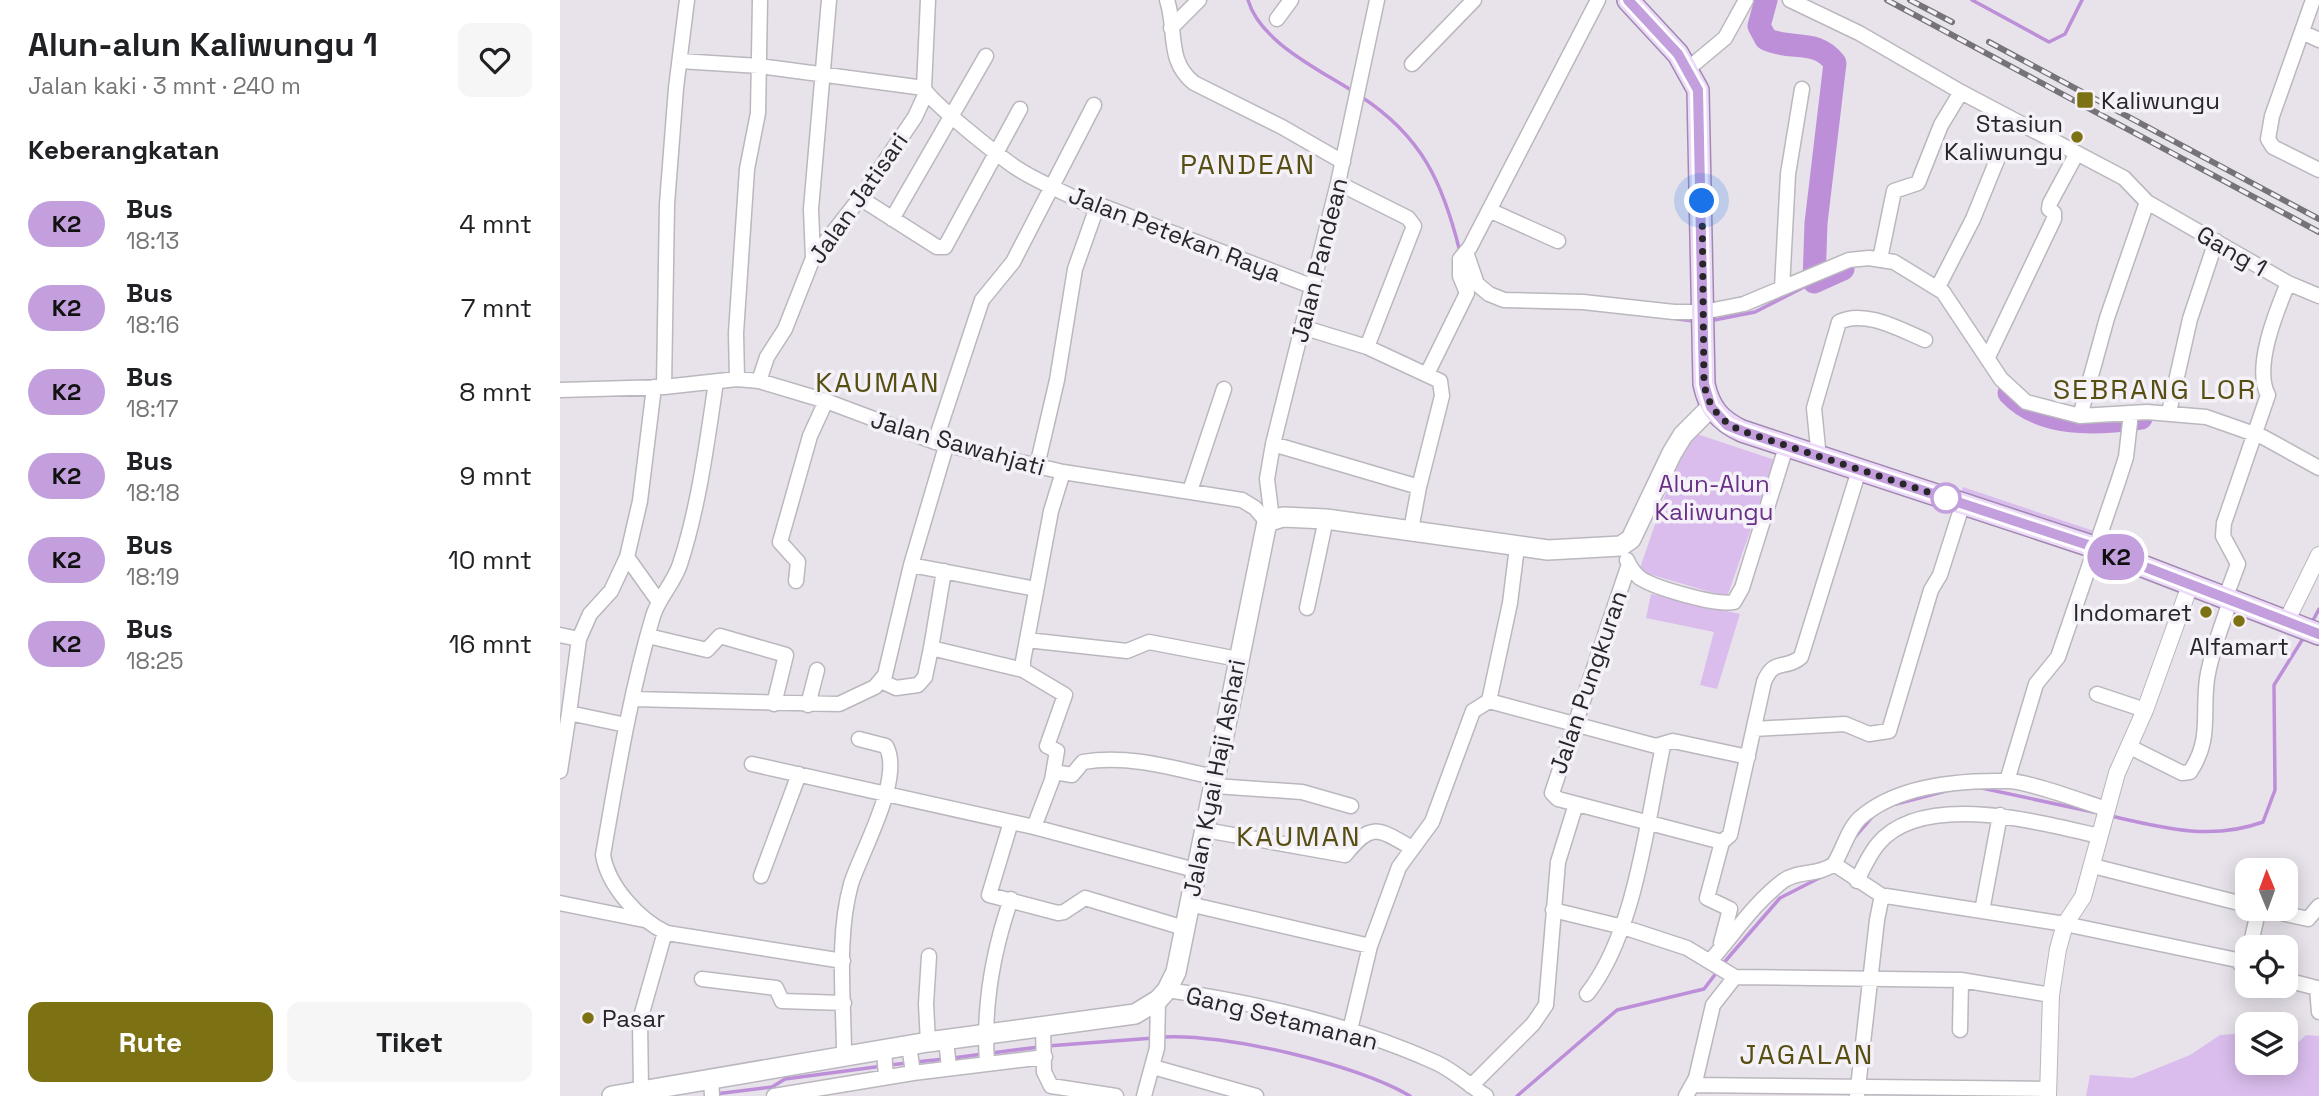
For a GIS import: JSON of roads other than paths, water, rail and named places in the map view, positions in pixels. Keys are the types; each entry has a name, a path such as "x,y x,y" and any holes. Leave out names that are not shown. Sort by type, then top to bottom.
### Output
{"main road":[{"path":"1628,0 1689,68 1700,102 1704,384 1711,407 1727,425 1819,458 2095,548 2227,600 2317,631"},
{"path":"1269,521 1283,517 1326,519 1517,547 1625,555 1683,435 1711,407"},
{"name":"Jalan Kyai Haji Ashari","path":"1162,995 1176,972 1195,870 1216,782 1238,659 1269,521"},
{"path":"612,1096 641,1091 712,1088 844,1056 884,1054 985,1040 1135,1014 1162,995"}],"street":[{"path":"560,771 579,639 590,614 611,591 626,557 640,501 659,387 667,204 687,0"},
{"path":"737,379 736,333 747,169 758,113 760,0"},
{"path":"813,258 811,209 830,0"},
{"path":"680,61 759,66 925,90 928,0"},
{"path":"1167,0 1178,68 1194,83 1282,127 1343,162"},
{"path":"1171,28 1199,0"},
{"path":"1277,19 1291,0"},
{"name":"Jalan Pandean","path":"1269,521 1267,479 1273,444 1339,183 1377,0"},
{"path":"1412,64 1474,0"},
{"path":"1427,374 1467,293 1461,275 1463,255 1598,0"},
{"path":"1689,68 1725,38 1746,0"},
{"name":"Gang 1","path":"1790,0 1859,33 1961,92 2124,178 2147,202 2288,283 2319,296"},
{"path":"2313,0 2273,116 2268,139 2273,147 2319,170"},
{"path":"2302,33 2319,40"},
{"path":"892,219 986,56"},
{"path":"1782,288 1788,174 1802,89"},
{"name":"Jalan Petekan Raya","path":"925,90 1015,167 1097,207 1102,206 1311,286"},
{"name":"Jalan Jatisari","path":"759,381 767,357 785,328 813,258 860,198 915,117 925,90"},
{"path":"1880,259 1895,191 1919,183 1941,125 1961,92"},
{"path":"632,699 839,704 867,692 881,681 885,675 941,442 982,300 1013,262 1094,105"},
{"path":"860,198 937,247 945,247 1020,109"},
{"path":"1988,357 2054,219 2054,213 2049,209 2050,203 2077,153"},
{"path":"1938,287 1973,219 1997,160"},
{"path":"1339,183 1408,218 1414,226 1367,347"},
{"path":"2080,416 2106,318 2147,202"},
{"path":"1037,466 1057,380 1075,270 1097,207"},
{"path":"1489,210 1558,241"},
{"path":"2169,412 2190,319 2216,241"},
{"path":"1463,255 1477,284 1489,294 1504,300 1703,318 1744,304 1849,260 1880,259 1901,265 1938,287 2001,379 2026,402 2080,416 2131,418 2169,412 2206,416 2319,468"},
{"path":"2130,747 2182,773 2190,772 2206,739 2210,663 2238,564 2222,530 2268,395 2264,381 2268,330 2288,283"},
{"path":"1819,458 1814,408 1839,322 1862,318 1925,340"},
{"path":"1302,327 1367,347 1440,381 1443,390 1411,530"},
{"name":"Jalan Sawahjati","path":"560,390 659,387 737,379 759,381 826,401 941,442 1037,466 1242,500 1269,521"},
{"path":"644,920 606,873 603,855 632,699 659,602 676,574 683,554 705,454 716,382"},
{"path":"1190,491 1224,389"},
{"path":"796,581 799,562 780,542 810,436 826,401"},
{"path":"2007,781 2036,684 2058,657 2126,457 2131,418"},
{"path":"1273,444 1419,487"},
{"path":"1625,555 1632,571 1648,582 1710,600 1734,602 1742,588 1786,446"},
{"path":"1713,958 1730,909 1707,898 1722,842 1730,835 1767,674 1778,664 1793,663 1801,657 1859,470"},
{"path":"1023,670 1051,511 1063,472"},
{"path":"1754,729 1845,724 1868,734 1889,731 1931,590 1940,575 1963,503"},
{"path":"1307,608 1317,548 1326,519"},
{"path":"1350,1030 1370,946 1399,867 1432,822 1473,711 1489,701 1510,603 1517,547"},
{"name":"Jalan Pungkuran","path":"1471,1086 1533,1024 1546,1005 1553,910 1561,852 1576,804 1554,796 1551,788 1575,723 1625,555"},
{"path":"2290,623 2319,555"},
{"path":"626,557 659,602"},
{"path":"911,565 1036,589"},
{"path":"881,681 896,688 918,685 925,677 944,571"},
{"path":"1733,975 1714,1001 1709,1014 1690,1091 2048,1092 2051,995 2066,924 2083,897 2106,810 2190,585"},
{"path":"560,635 579,639"},
{"path":"648,636 707,650 720,636 786,655 774,704"},
{"path":"1027,640 1127,651 1149,642 1238,659"},
{"path":"931,648 1023,670 1065,695 1047,746 1057,751 1054,772 1034,827"},
{"path":"808,705 817,670"},
{"path":"2097,694 2145,710"},
{"path":"1489,701 1663,746 1673,741 1748,757"},
{"path":"569,713 626,725"},
{"path":"844,1056 843,961 851,885 873,831 890,769 889,751 880,743 859,739"},
{"path":"1587,994 1609,962 1623,927 1663,746"},
{"path":"1054,772 1072,775 1083,762 1152,764 1216,782 1302,793 1351,806"},
{"path":"752,764 1034,827 1195,870"},
{"path":"761,876 799,774"},
{"path":"1713,958 1750,910 1783,881 1835,865 1858,819 1896,795 1937,787 2007,781 2106,810"},
{"path":"1576,804 1722,842"},
{"path":"1854,879 1879,843 1904,826 1958,814 2000,815 2100,834"},
{"path":"1982,911 2000,815"},
{"path":"1011,822 989,895 1060,913 1085,898 1184,928"},
{"path":"1205,830 1315,848 1338,857 1345,855 1361,835 1370,831 1387,835 1412,848"},
{"path":"1835,865 1884,897 2066,924 2235,960"},
{"path":"2093,866 2235,902"},
{"path":"1858,1091 1870,978 1880,906 1884,897"},
{"path":"987,1063 985,1040 993,965 1011,899"},
{"path":"560,903 644,920 666,932 843,961"},
{"path":"1189,904 1370,946"},
{"path":"2298,917 2308,919 2319,906"},
{"path":"1553,910 1623,927 1687,948 1713,958 1733,975 1961,980 2051,995"},
{"path":"641,1091 640,1020 666,932"},
{"path":"913,1073 928,1046 926,995 929,956"},
{"path":"702,979 776,988 782,1001 844,1003"},
{"path":"1960,1030 1961,980"},
{"path":"2298,983 2317,988 2319,1012"},
{"path":"1144,1096 1157,1048 1162,995"},
{"name":"Gang Setamanan","path":"1162,995 1210,996 1350,1030 1438,1063 1486,1096"},
{"path":"1044,1030 1045,1077 1051,1086 1115,1096"},
{"path":"928,1046 949,1068"},
{"path":"884,1054 886,1077"},
{"path":"767,1074 771,1094 801,1094 886,1077 1045,1055"},
{"path":"1153,1067 1256,1096"}],"waterway":[{"path":"1248,0 1255,15 1278,42 1354,92"},
{"path":"1766,0 1759,26 1766,39 1820,50 1835,63 1816,223 1814,282 1843,269"},
{"path":"1972,0 2049,42 2065,34 2082,0"},
{"path":"1360,96 1399,128 1427,163 1446,204 1460,252"},
{"path":"1709,321 1755,312 1814,282"},
{"path":"1503,306 1562,308"},
{"path":"1677,319 1694,321"},
{"path":"2009,393 2037,413 2054,418 2089,422 2141,418"},
{"path":"2311,624 2319,609"},
{"path":"2111,816 2168,828 2206,832 2244,828 2263,822 2275,790 2274,685 2304,637"},
{"path":"1977,787 2093,812"},
{"path":"1896,804 1946,791"},
{"path":"1854,838 1872,817"},
{"path":"1721,966 1780,898 1833,871"},
{"path":"1517,1096 1617,1010 1704,989 1717,972"},
{"path":"1162,1037 1219,1040 1289,1053 1357,1073 1410,1096"},
{"path":"1047,1046 1154,1038"},
{"path":"991,1053 1039,1047"},
{"path":"953,1058 983,1054"},
{"path":"915,1062 945,1059"},
{"path":"890,1065 907,1063"},
{"path":"715,1094 772,1087 785,1079 883,1066"}],"railway":[{"path":"1887,0 2319,232"},
{"path":"1910,0 1952,22"},
{"path":"1989,42 2319,219"}],"place":[{"name":"Kaliwungu","path":"2085,100"},
{"name":"Stasiun Kaliwungu","path":"2077,137"},
{"name":"Indomaret","path":"2206,612"},
{"name":"Alfamart","path":"2239,621"},
{"name":"Pasar","path":"588,1018"}],"district":[{"name":"PANDEAN","path":"1248,164"},
{"name":"KAUMAN","path":"878,382"},
{"name":"SEBRANG LOR","path":"2155,389"},
{"name":"KAUMAN","path":"1299,836"},
{"name":"JAGALAN","path":"1807,1054"}],"park label":[{"name":"Alun-Alun Kaliwungu","path":"1714,497"}]}
